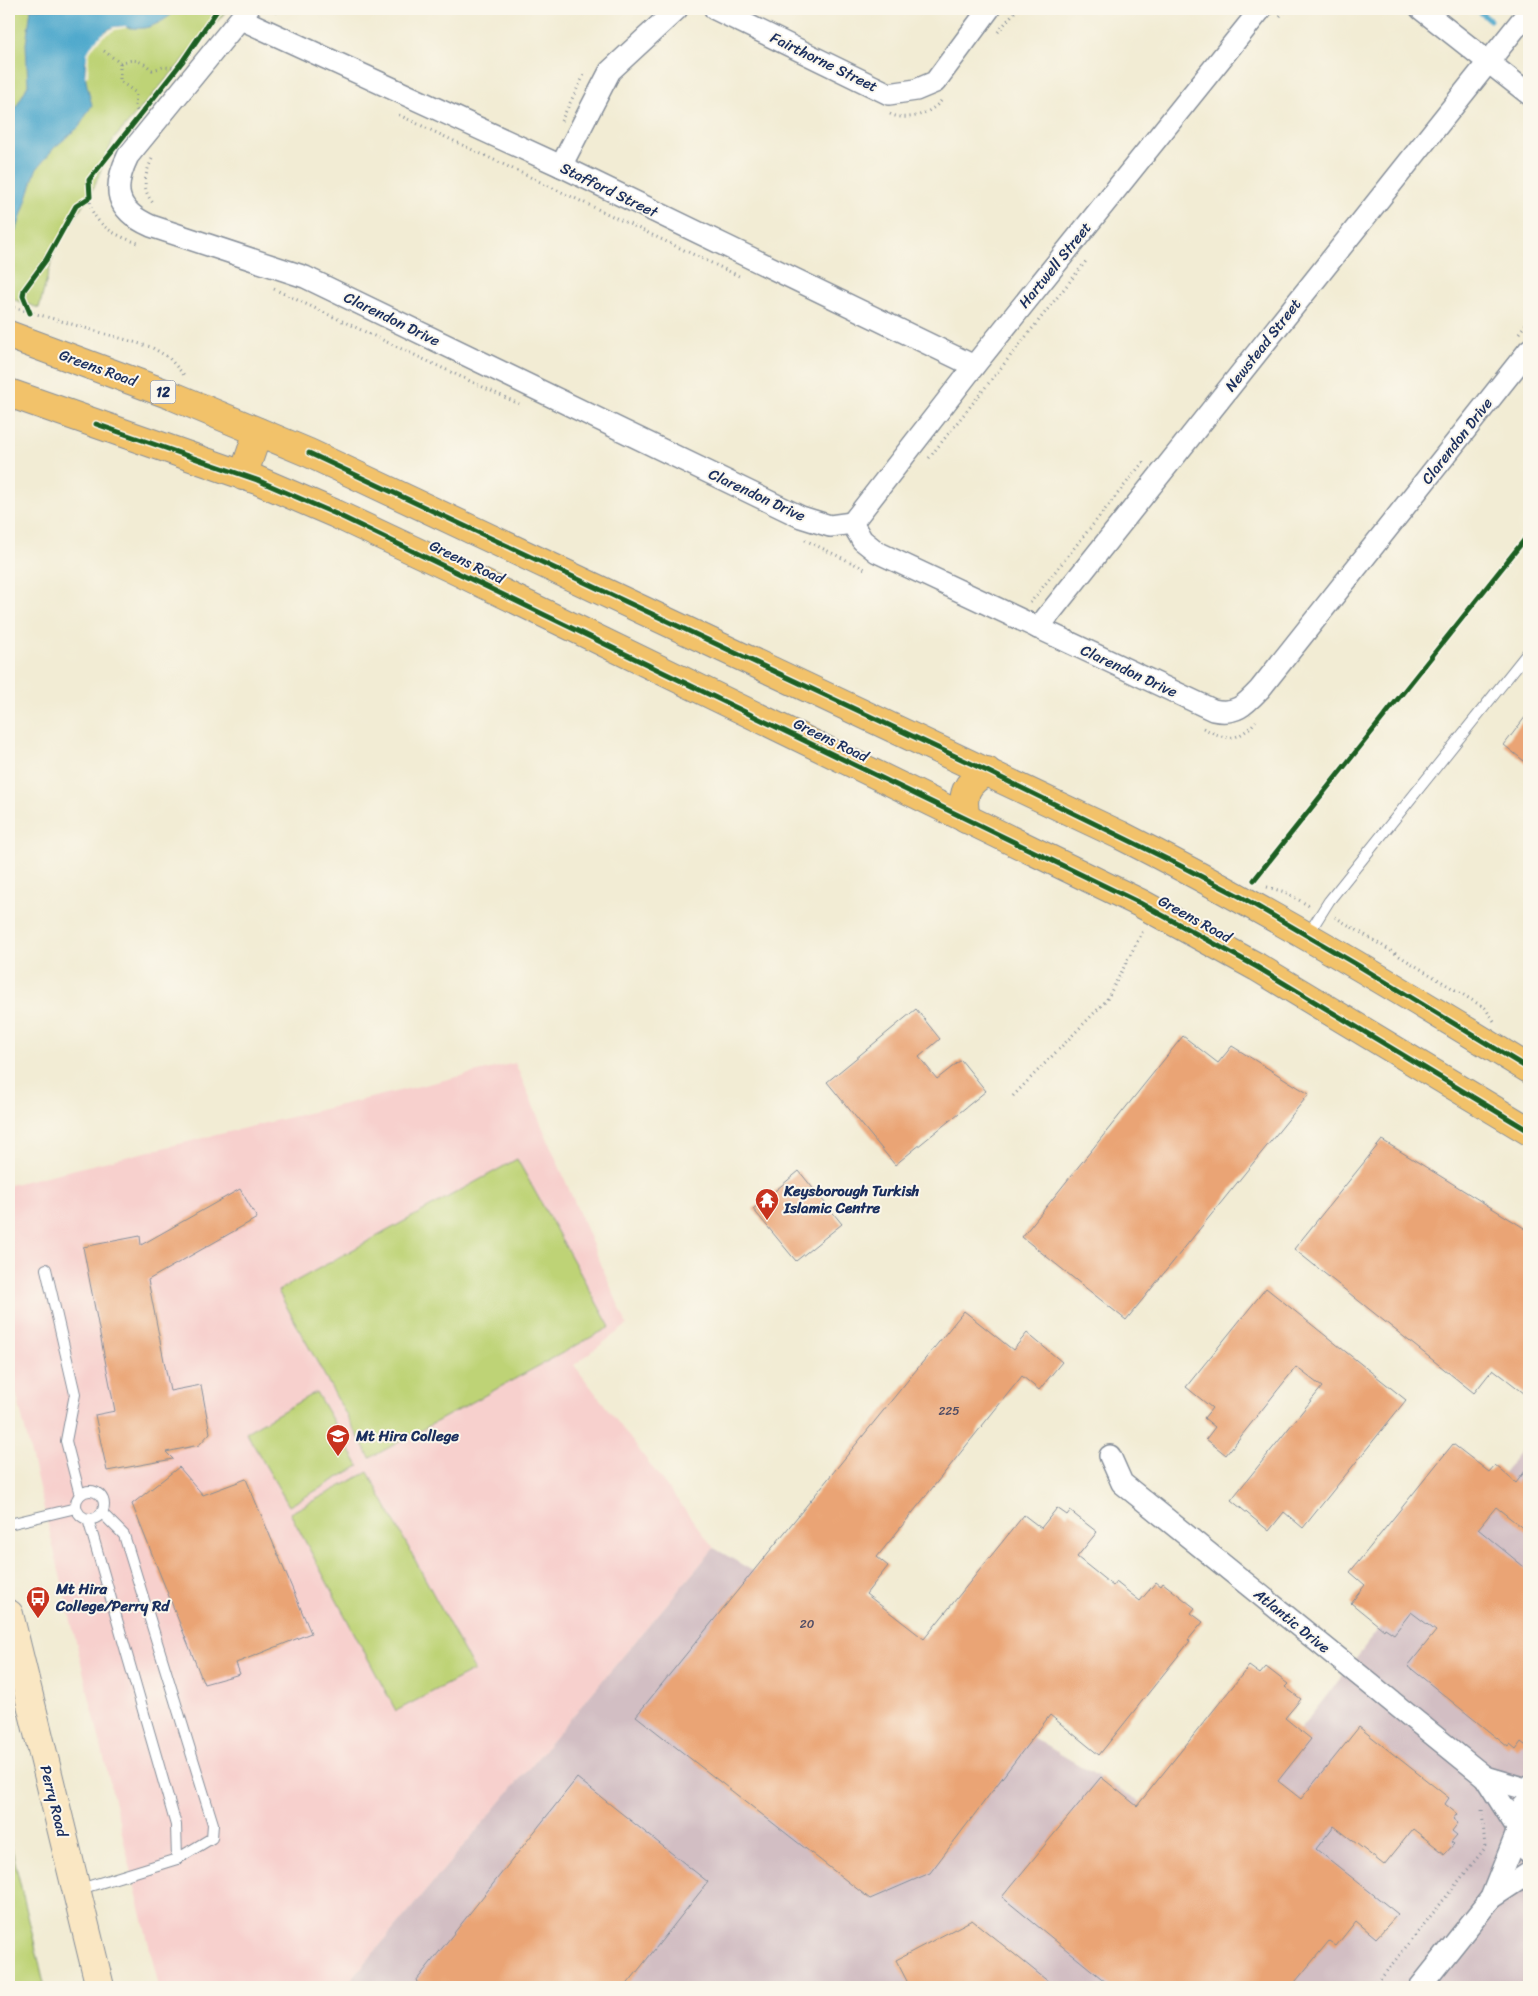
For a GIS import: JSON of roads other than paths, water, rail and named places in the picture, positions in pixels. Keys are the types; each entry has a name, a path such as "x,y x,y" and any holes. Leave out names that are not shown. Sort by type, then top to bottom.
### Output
{"main road":[{"name":"Greens Road","path":"9,335 173,396 318,457 987,771 1177,864 1307,936 1529,1069"},
{"name":"Greens Road","path":"9,392 243,476 336,514 451,568 1140,903 1257,968 1529,1131"},
{"path":"243,476 258,432"},
{"path":"966,819 964,808 967,788 973,780 987,771"},
{"name":"Perry Road","path":"9,1614 100,1987"}],"street":[{"path":"561,166 610,71 677,9"},
{"name":"Fairthorne Street","path":"715,9 889,94 916,90 934,82 989,9"},
{"path":"1421,9 1529,94"},
{"name":"Newstead Street","path":"1044,621 1529,11"},
{"name":"Hartwell Street","path":"852,523 974,366 1270,13"},
{"name":"Stafford Street","path":"245,14 974,366"},
{"name":"Clarendon Drive","path":"245,14 128,156 120,173 117,190 122,203 132,214 150,226 305,277 801,517 830,526 852,523 862,540 877,552 1044,621 1213,710 1227,713 1238,709 1260,689 1523,343"},
{"name":"Atlantic Drive","path":"1110,1456 1122,1483 1490,1785 1516,1829 1525,1850 1529,1853"},
{"name":"Atlantic Drive","path":"1490,1785 1529,1790"},
{"path":"1491,1898 1516,1829 1518,1815 1529,1801"},
{"path":"1420,1987 1491,1898 1529,1872"}],"lane":[{"path":"1307,936 1329,901 1529,651"},
{"path":"46,1268 76,1394 66,1441 80,1495 76,1508 81,1516 88,1519 95,1519 102,1513 104,1504 100,1495 88,1491 80,1495"},
{"path":"9,1524 76,1508"},
{"path":"76,1890 177,1859 212,1838 213,1824 124,1535 102,1513"},
{"path":"88,1519 176,1825 177,1859"}],"water":[{"path":"31,9 176,9 157,24 148,27 118,27 107,30 95,43 90,50 85,65 86,81 92,105 79,127 54,148 36,170 17,229 9,232 9,120 28,85 26,44"}],"waterway":[{"path":"1476,9 1490,20"}],"place":[{"name":"Keysborough Turkish Islamic Centre","path":"767,1221"},
{"name":"Mt Hira College","path":"338,1457"},
{"name":"Mt Hira College/Perry Rd","path":"38,1619"}]}
